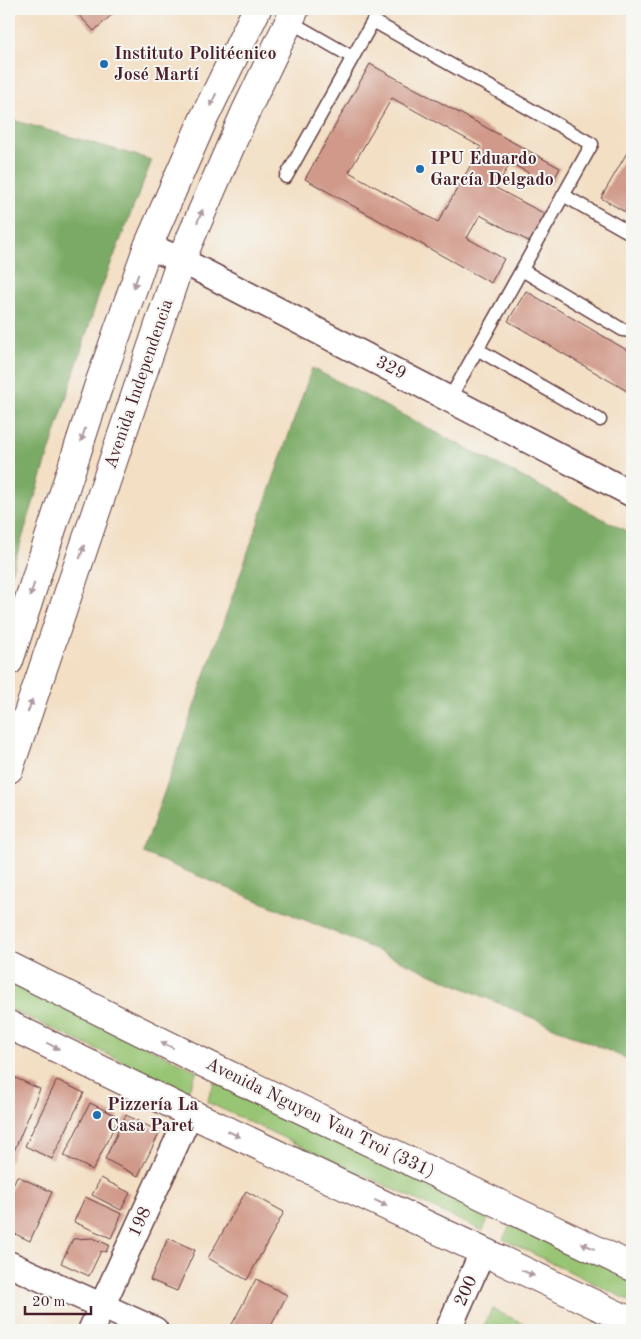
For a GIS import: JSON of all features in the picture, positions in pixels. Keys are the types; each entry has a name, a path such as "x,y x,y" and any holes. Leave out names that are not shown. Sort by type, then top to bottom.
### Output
{"main road":[{"name":"Avenida Independencia","path":"9,661 99,384 148,246 204,118 257,9"},
{"name":"Avenida Independencia","path":"9,769 181,260 245,114 292,15"},
{"name":"Avenida Nguyen Van Troi (331)","path":"9,966 210,1066 632,1268"},
{"path":"9,1025 190,1113 632,1322"}],"street":[{"name":"329","path":"148,246 181,260 632,494"},
{"name":"198","path":"91,1330 190,1113"},
{"name":"200","path":"448,1330 483,1252"},
{"path":"9,1264 155,1330"}],"lane":[{"path":"292,15 352,58"},
{"path":"286,178 373,21 592,144 450,398"},
{"path":"563,195 632,234"},
{"path":"522,270 623,330 632,331"},
{"path":"477,349 600,420"}],"green space":[{"path":"9,119 152,160 99,294 9,580"},
{"path":"312,368 632,534 632,1061 353,940 143,853"},
{"path":"9,980 197,1071 188,1091 9,1009"},
{"path":"215,1081 492,1210 483,1231 207,1102"},
{"path":"513,1220 632,1278 632,1302 503,1239"},
{"path":"492,1309 537,1330 482,1330"}],"building":[{"path":"73,9 118,9 94,31"},
{"path":"370,64 560,168 551,185 510,163 496,188 545,214 530,242 480,215 467,238 504,259 491,283 305,179","holes":["392,98 481,147 438,222 349,172"]},
{"path":"632,144 632,216 601,198"},
{"path":"526,291 632,353 632,394 508,321"},
{"path":"9,1075 40,1089 9,1163"},
{"path":"57,1080 84,1093 52,1159 25,1146"},
{"path":"90,1103 119,1117 93,1170 64,1156"},
{"path":"126,1115 160,1132 138,1176 105,1159"},
{"path":"17,1176 52,1192 30,1241 9,1231 9,1194"},
{"path":"101,1178 130,1193 121,1210 92,1195"},
{"path":"246,1191 284,1212 247,1280 208,1258"},
{"path":"85,1197 122,1214 111,1238 74,1222"},
{"path":"93,1238 109,1245 106,1252 101,1251 89,1276 61,1263 73,1239"},
{"path":"168,1238 195,1250 177,1291 150,1280"},
{"path":"256,1279 287,1295 269,1330 229,1330"}],"place":[{"name":"Instituto Politécnico José Martí","path":"104,64"},
{"name":"IPU Eduardo García Delgado","path":"420,169"},
{"name":"Pizzería La Casa Paret","path":"97,1115"}]}
